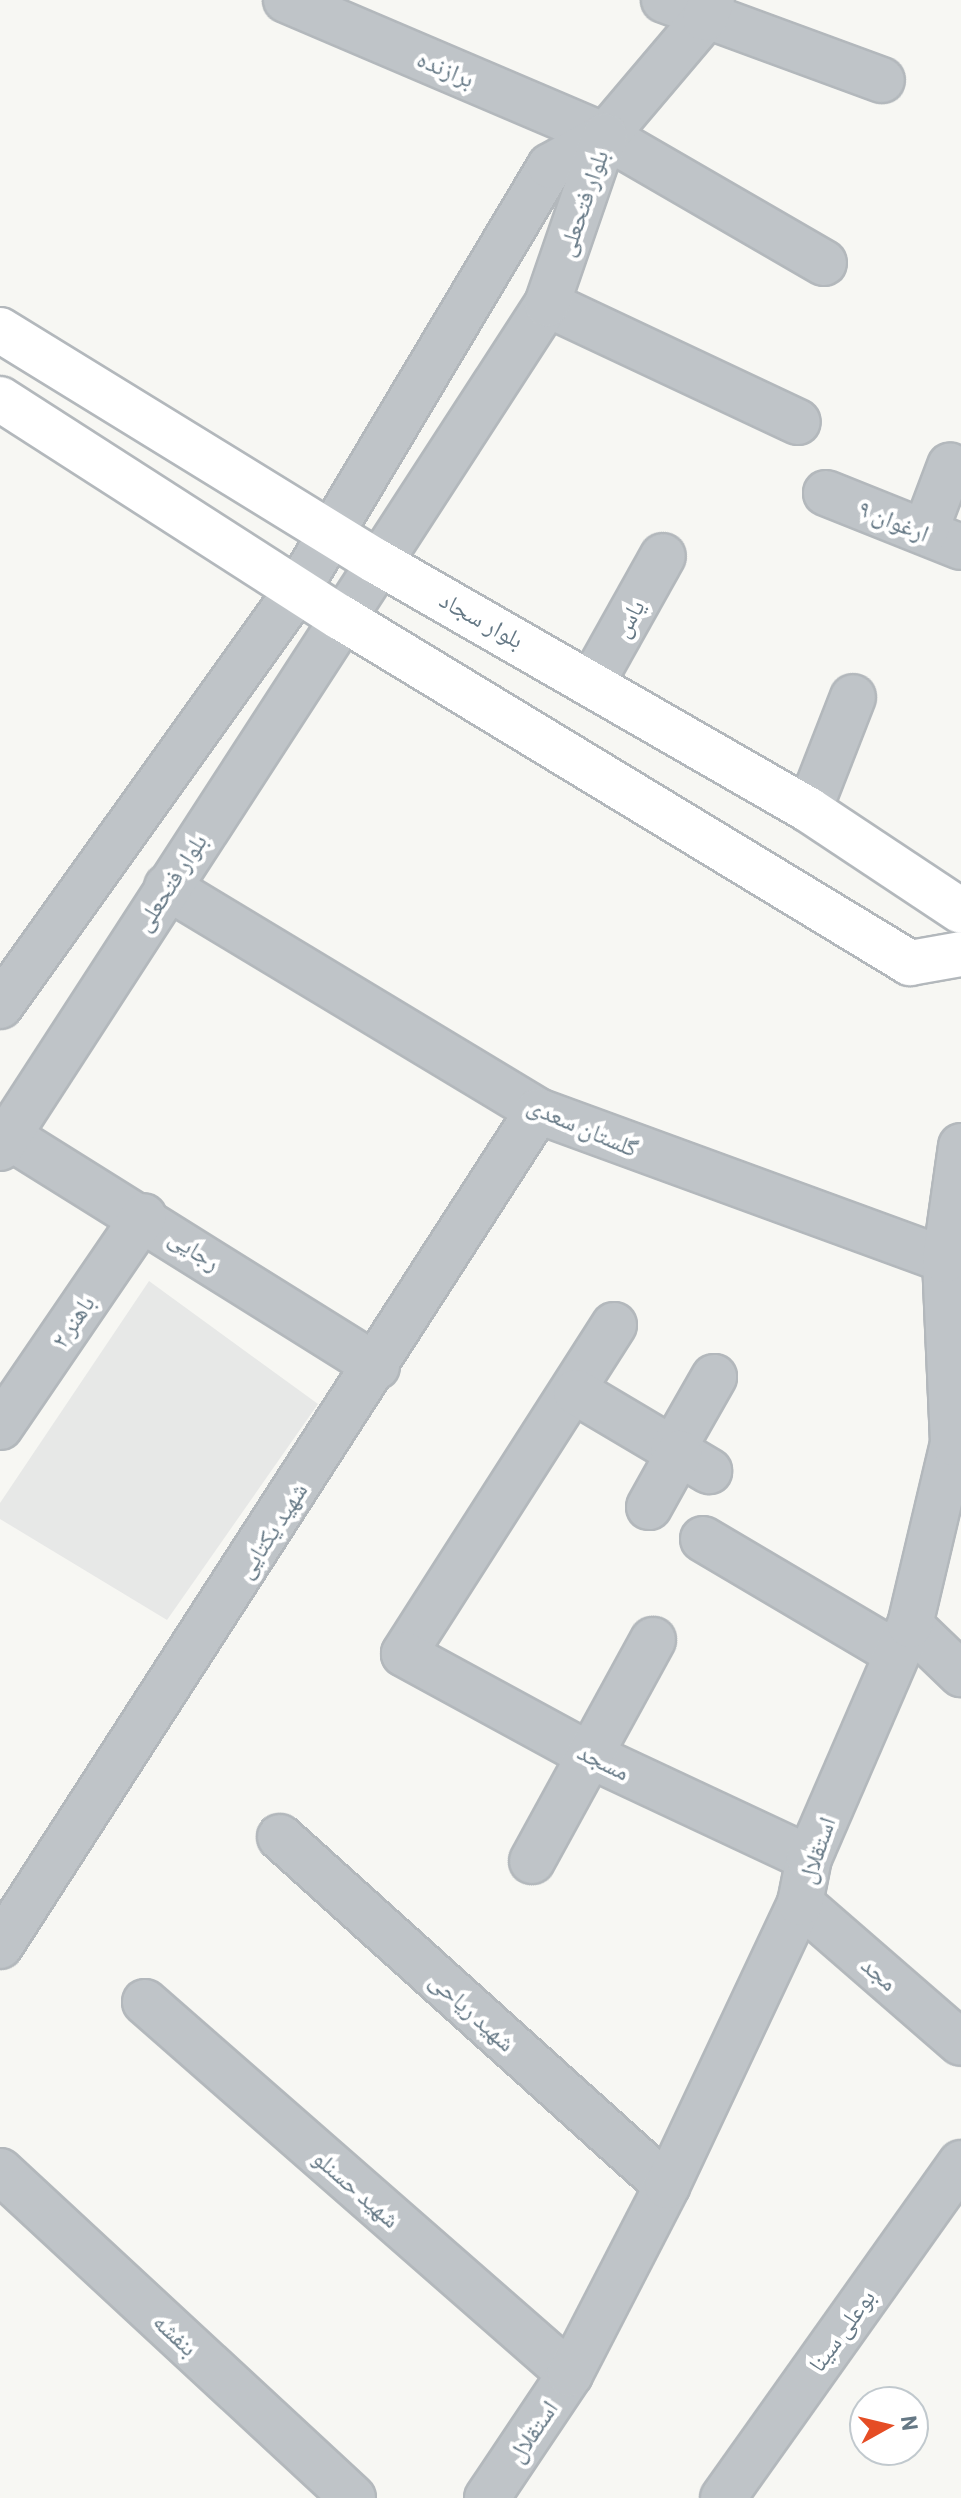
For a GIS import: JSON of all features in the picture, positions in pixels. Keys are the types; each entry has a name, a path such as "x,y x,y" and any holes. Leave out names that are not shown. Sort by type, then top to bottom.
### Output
{"main road":[{"name":"بلوار سجاد","path":"0,330 376,561 593,681 809,810 961,911"},
{"path":"45,426 81,379"},
{"path":"0,399 340,617 910,963 961,954"}],"street":[{"name":"برازنده","path":"286,0 605,136 824,263"},
{"path":"664,0 709,9 882,80"},
{"path":"605,136 709,9"},
{"name":"بلوار فتحعلی","path":"4,1142 376,561 547,304 605,136"},
{"name":"بلوار فتحعلی","path":"298,589 328,531 550,166 605,136"},
{"path":"547,304 798,422"},
{"path":"943,540 950,466"},
{"name":"ارغوان ۹","path":"826,493 943,540"},
{"name":"یاس","path":"593,681 663,556"},
{"path":"0,1005 298,589"},
{"path":"809,810 853,697"},
{"name":"گلستان سعدی","path":"167,887 538,1111 945,1260"},
{"name":"شهید یکتایی","path":"0,1946 377,1367 538,1111"},
{"name":"رجایی","path":"4,1142 144,1216 377,1367"},
{"name":"استقلال","path":"487,2498 570,2374 667,2186 800,1903 809,1858 903,1639 957,1446 945,1260 960,1160"},
{"name":"باهنر ۲","path":"0,1427 144,1216"},
{"path":"614,1325 576,1392 687,1457"},
{"path":"649,1507 687,1457 714,1377"},
{"name":"مسجد","path":"576,1392 404,1654 593,1757 809,1858"},
{"path":"703,1539 903,1639 961,1674"},
{"path":"532,1861 593,1757 653,1640"},
{"name":"شهید ریاحی","path":"280,1837 667,2186"},
{"name":"مجد","path":"800,1903 961,2043"},
{"name":"شهید حسنلو","path":"145,2002 570,2374"},
{"name":"بوعلی سینا","path":"723,2498 961,2163"},
{"name":"بنفشه","path":"0,2171 353,2498"}],"shaded area":[{"path":"149,1281 318,1404 167,1620 0,1519 0,1503"}]}
